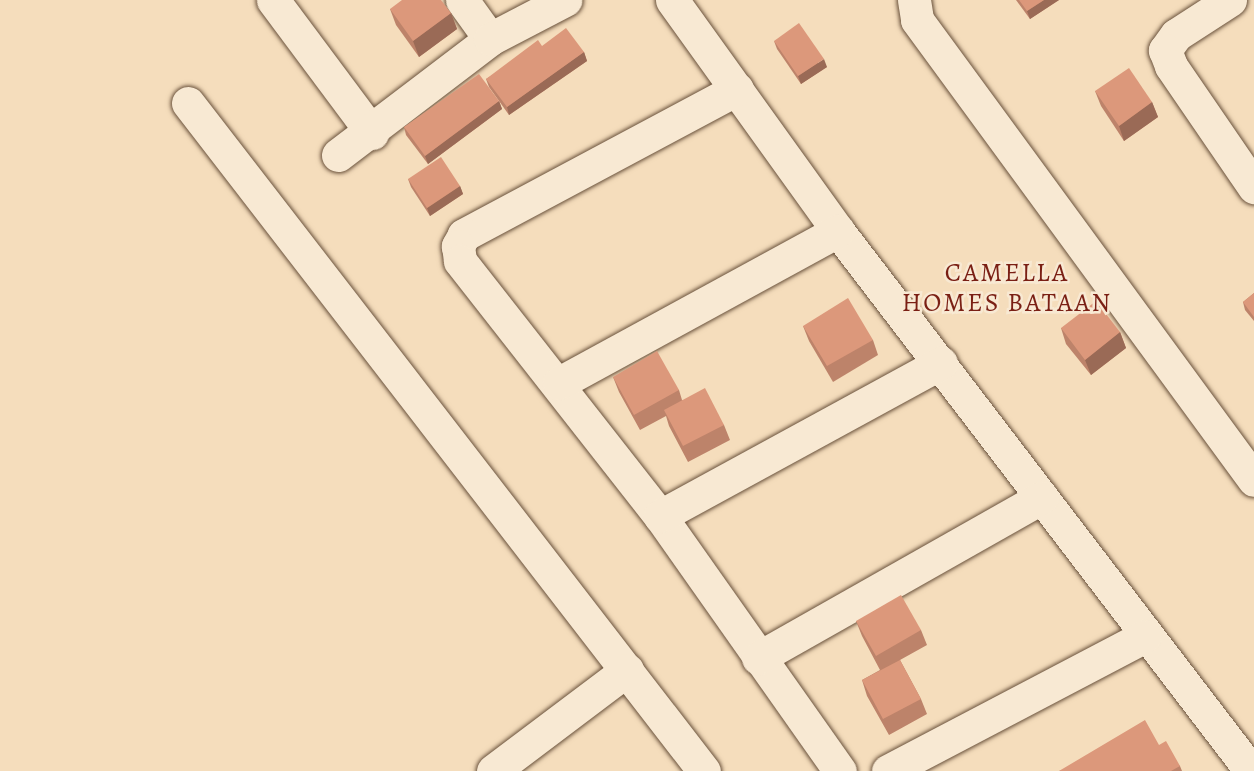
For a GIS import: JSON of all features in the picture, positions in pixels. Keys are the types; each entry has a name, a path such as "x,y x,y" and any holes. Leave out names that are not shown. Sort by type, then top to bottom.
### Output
{"street":[{"path":"273,0 372,133"},
{"path":"462,0 490,39"},
{"path":"338,155 372,133 490,39 565,0"},
{"path":"672,0 838,231 941,363 1145,636 1251,771"},
{"path":"914,0 917,20 1254,480"},
{"path":"1230,0 1176,35 1165,50 1171,66 1254,187"},
{"path":"737,89 464,235 458,246 460,261 559,383 660,516 840,771"},
{"path":"188,103 704,771"},
{"path":"559,383 838,231"},
{"path":"660,516 941,363"},
{"path":"758,658 1042,497"},
{"path":"888,771 1145,636"},
{"path":"493,771 627,670"}],"building":[{"path":"402,0 441,0 451,13 413,41 390,9"},
{"path":"1019,0 1044,0 1027,11"},
{"path":"799,23 824,59 798,76 774,41"},
{"path":"566,28 584,52 507,107 486,79 538,40 542,46"},
{"path":"1129,68 1152,102 1119,126 1095,91"},
{"path":"479,74 499,101 425,156 404,127"},
{"path":"441,157 460,186 427,208 408,179"},
{"path":"1254,293 1254,317 1243,302"},
{"path":"848,298 873,340 827,366 803,326"},
{"path":"1096,301 1120,332 1085,360 1061,328"},
{"path":"657,351 679,390 634,415 613,377"},
{"path":"705,388 724,425 683,446 664,410"},
{"path":"901,595 921,630 876,656 856,621"},
{"path":"900,660 921,699 883,719 862,680"},
{"path":"1145,720 1159,745 1166,741 1180,766 1171,771 1059,771"}],"district":[{"name":"CAMELLA HOMES BATAAN","path":"1007,288"}]}
